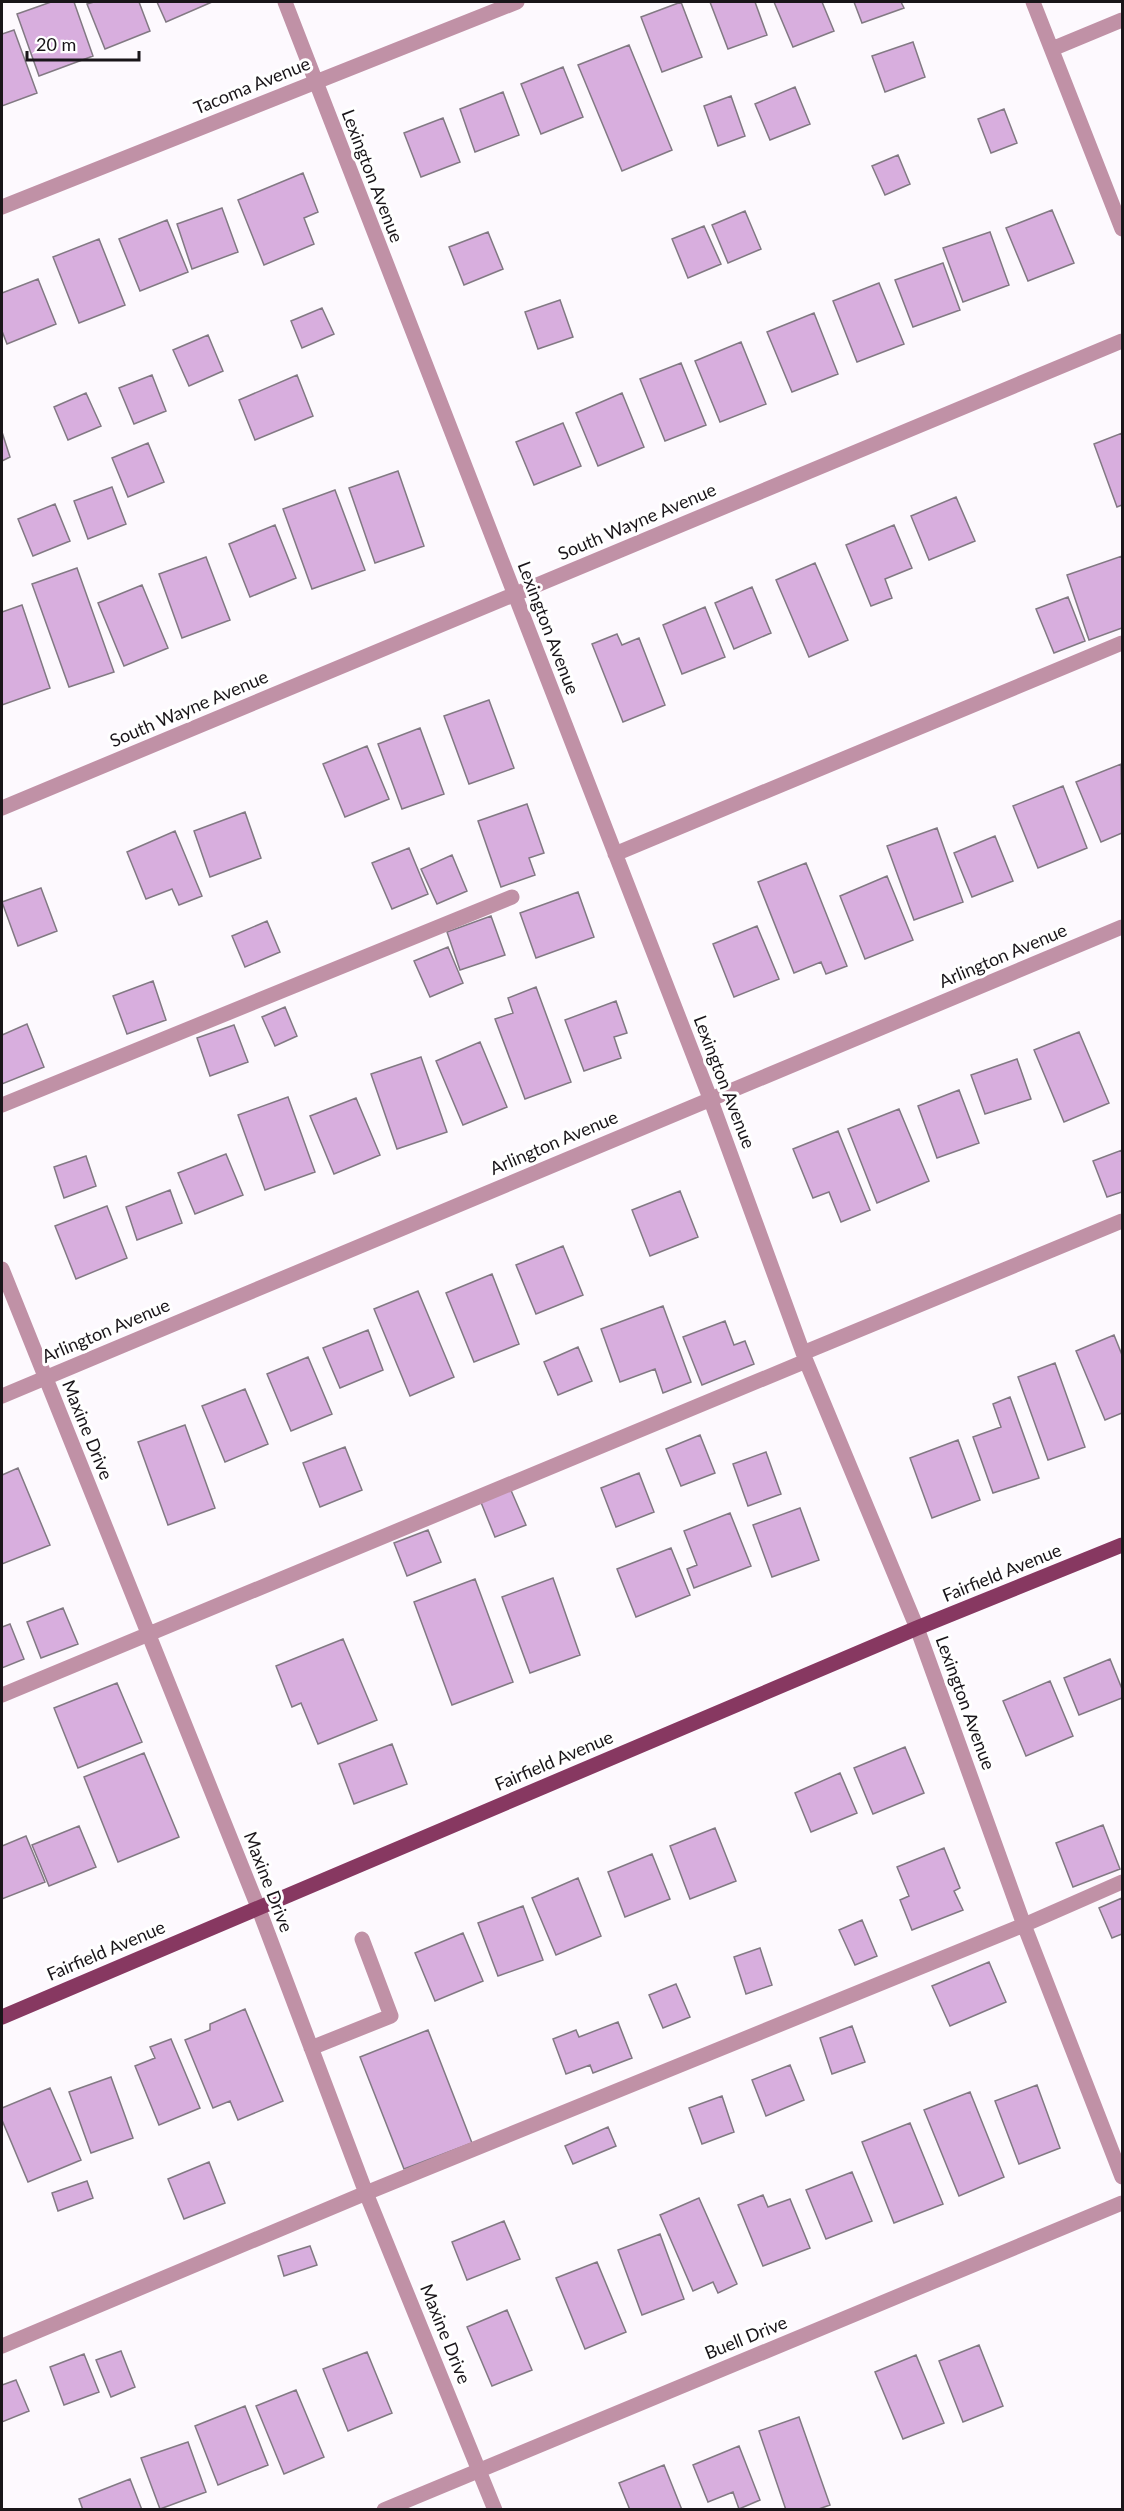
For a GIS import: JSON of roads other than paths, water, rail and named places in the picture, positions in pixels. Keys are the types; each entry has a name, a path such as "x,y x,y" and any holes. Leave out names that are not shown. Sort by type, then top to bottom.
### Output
{"main road":[{"name":"Fairfield Avenue","path":"2,2017 917,1628 1122,1545"}],"street":[{"name":"Lexington Avenue","path":"285,2 314,82 710,1098 804,1357 917,1628 1024,1925 1122,2177"},
{"name":"Tacoma Avenue","path":"2,207 517,2"},
{"path":"1033,2 1122,229"},
{"path":"1052,49 1122,20"},
{"name":"South Wayne Avenue","path":"2,808 1122,341"},
{"path":"615,854 1122,643"},
{"path":"2,1105 512,897"},
{"name":"Arlington Avenue","path":"2,1396 1122,927"},
{"path":"2,1695 1122,1221"},
{"name":"Maxine Drive","path":"2,1269 258,1907 366,2193 495,2510"},
{"path":"2,2346 366,2193 1024,1925 1122,1882"},
{"path":"311,2048 391,2016 362,1939"},
{"name":"Buell Drive","path":"384,2510 1122,2204"}]}
